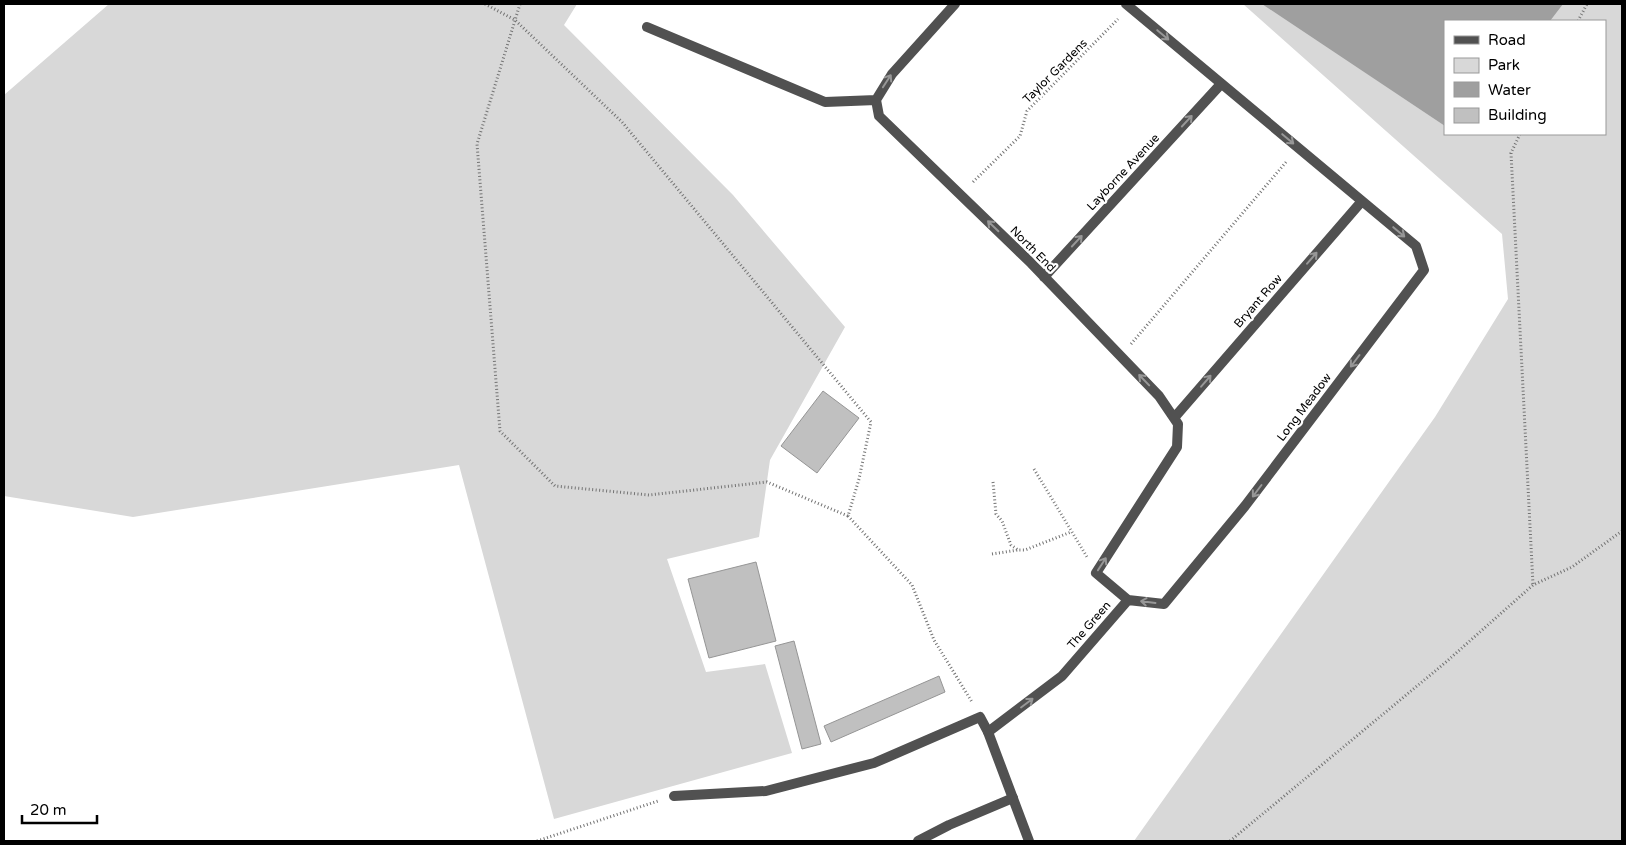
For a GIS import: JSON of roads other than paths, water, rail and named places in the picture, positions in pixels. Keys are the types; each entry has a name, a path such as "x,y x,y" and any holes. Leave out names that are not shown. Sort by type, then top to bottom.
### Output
{"street":[{"path":"647,27 825,102 876,100 892,74 955,4"},
{"path":"1128,6 1362,201"},
{"name":"Layborne Avenue","path":"1044,277 1221,84"},
{"name":"North End","path":"876,100 879,116 1044,277 1159,396 1174,418"},
{"name":"Bryant Row","path":"1174,418 1362,201"},
{"name":"Long Meadow","path":"1128,600 1164,604 1245,506 1424,270 1416,246 1362,201"},
{"name":"The Green","path":"988,732 1062,676 1128,600 1096,573 1177,448 1178,424 1174,418"},
{"path":"674,796 766,791 874,762 980,717 988,732 1030,841"},
{"path":"918,841 949,825 1013,798"}],"water":[{"path":"1262,4 1563,4 1551,20 1444,20 1444,125"}]}
